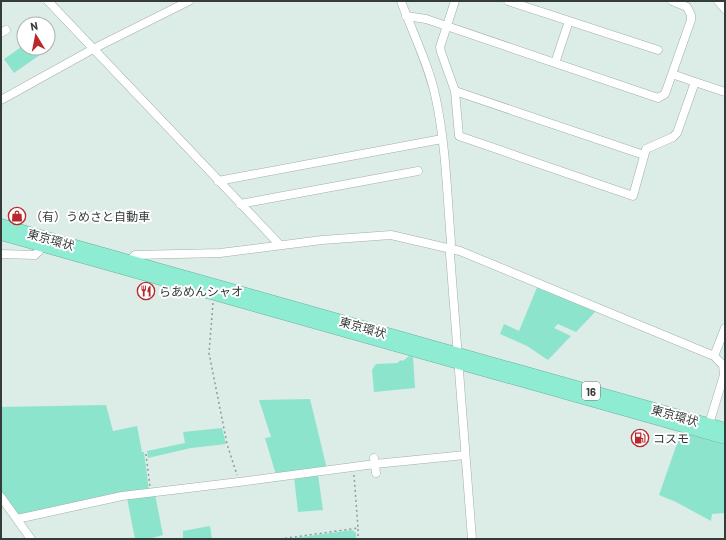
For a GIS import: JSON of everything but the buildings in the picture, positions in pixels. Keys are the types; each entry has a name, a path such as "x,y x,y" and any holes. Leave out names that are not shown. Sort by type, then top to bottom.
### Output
{"highway":[{"name":"東京環状","path":"1,224 42,241 214,294 725,429"},
{"name":"東京環状","path":"1,234 42,241 129,261 725,438"}],"street":[{"path":"48,1 280,245"},
{"path":"1,100 93,49 189,1"},
{"path":"401,1 426,66 436,97 442,139 472,539"},
{"path":"455,1 441,42 441,52 456,91 459,136 633,196 646,149 673,137 677,133 695,82"},
{"path":"508,1 658,50"},
{"path":"406,16 426,19 658,98 665,94 691,15 687,7 672,1"},
{"path":"718,1 725,10"},
{"path":"555,63 569,21"},
{"path":"672,74 725,92"},
{"path":"456,91 644,155"},
{"path":"218,181 442,139"},
{"path":"240,204 418,171"},
{"path":"129,261 135,256 220,253 322,240 391,235 450,248 714,356 723,365 724,375 709,424"},
{"path":"1,254 35,255 39,252 42,241"},
{"path":"714,356 725,328"},
{"path":"17,519 122,496 150,492 354,467 375,461 465,455"},
{"path":"375,461 376,473"},
{"path":"1,497 31,539"}],"path":[{"path":"214,294 209,353 228,444 239,482"},
{"path":"146,454 150,492"},
{"path":"354,467 358,539"},
{"path":"280,539 358,528"}],"green space":[{"path":"16,51 16,56 38,56 14,73 4,59"},
{"path":"538,285 597,310 576,332 558,324 554,328 571,336 548,360 527,346 500,334 504,324 519,331"},
{"path":"409,356 413,357 415,388 374,392 372,370 376,364 397,363 401,360 403,361"},
{"path":"310,399 327,469 276,475 265,438 271,437 259,400"},
{"path":"106,405 113,431 137,426 142,452 144,452 149,491 18,516 1,495 1,407"},
{"path":"222,428 226,444 191,448 148,458 147,451 185,443 183,432"},
{"path":"681,432 725,445 725,513 712,514 711,521 676,502 659,495"},
{"path":"318,475 323,510 298,512 294,477"},
{"path":"155,494 163,535 148,539 135,539 127,498"},
{"path":"210,526 212,539 183,539 183,531"},
{"path":"352,530 356,533 356,539 286,539"}],"place":[{"name":"（有）うめさと自動車","path":"17,216"},
{"name":"らあめんシャオ","path":"146,291"},
{"name":"コスモ","path":"640,438"}]}
